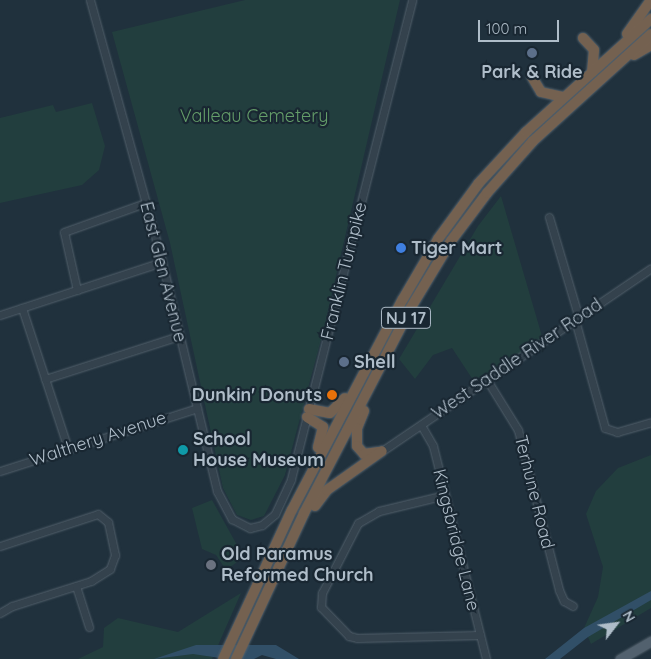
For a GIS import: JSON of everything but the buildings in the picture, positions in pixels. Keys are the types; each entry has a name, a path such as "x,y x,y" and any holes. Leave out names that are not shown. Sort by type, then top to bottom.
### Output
{"highway":[{"path":"606,59 651,0"},
{"name":"NJ 17","path":"223,659 233,634 297,501 361,378 415,277 455,215 508,150 562,97 651,19"},
{"name":"NJ 17","path":"236,659 286,548 430,275 480,200 536,137 651,34"},
{"path":"583,38 590,42 594,50 592,72"},
{"path":"614,68 651,45"},
{"path":"532,77 542,92 562,97"},
{"path":"378,371 357,428 356,442 364,454 382,451"},
{"path":"308,413 325,414 334,411 361,378"},
{"path":"297,501 324,433 321,422 308,413"},
{"path":"286,548 324,493 382,451"},
{"path":"240,659 247,634"}],"main road":[{"path":"620,659 650,644"}],"street":[{"name":"East Glen Avenue","path":"90,0 162,262 221,503 234,522 254,528"},
{"name":"Franklin Turnpike","path":"254,528 272,518 284,500 308,413 412,0"},
{"path":"76,290 63,236 65,230 145,203"},
{"path":"549,217 605,428 617,432 651,422"},
{"path":"0,315 162,262"},
{"name":"West Saddle River Road","path":"382,451 651,268"},
{"path":"22,308 68,449"},
{"path":"45,379 179,336"},
{"name":"Terhune Road","path":"487,380 518,430 559,590 564,600 573,606"},
{"name":"Walthery Avenue","path":"0,471 197,408"},
{"name":"Kingsbridge Lane","path":"420,425 432,441 486,659"},
{"path":"445,495 379,510 358,523 322,593 321,606 326,615 351,637 480,635"},
{"path":"0,546 94,514 102,515 108,522 115,555 113,564 91,581 12,606 0,613"},
{"path":"76,586 89,627"}],"green space":[{"name":"Valleau Cemetery","path":"245,0 400,0 323,332 285,475 264,516 251,520 237,515 223,488 170,243 112,32"},
{"path":"92,103 105,146 99,170 82,185 0,203 0,118 53,105 56,112"},
{"path":"501,196 544,343 477,386 452,348 433,355 415,379 399,359 478,226"},
{"path":"651,455 651,608 591,644 584,628 598,597 603,567 586,514 596,491 618,468"},
{"path":"212,500 242,554 240,560 226,570 216,555 202,549 192,508"},
{"path":"241,593 212,659 78,659 103,647 104,628 118,618 178,632"}],"water":[{"path":"651,591 651,600 588,637 560,659 545,659 584,628"},
{"path":"196,645 276,645 299,659 276,659 262,655 254,659 227,659 193,654 154,659"}],"place":[{"name":"Park & Ride","path":"532,53"},
{"name":"Tiger Mart","path":"401,248"},
{"name":"Shell","path":"344,362"},
{"name":"Dunkin' Donuts","path":"332,395"},
{"name":"School House Museum","path":"183,450"},
{"name":"Old Paramus Reformed Church","path":"211,565"}]}
